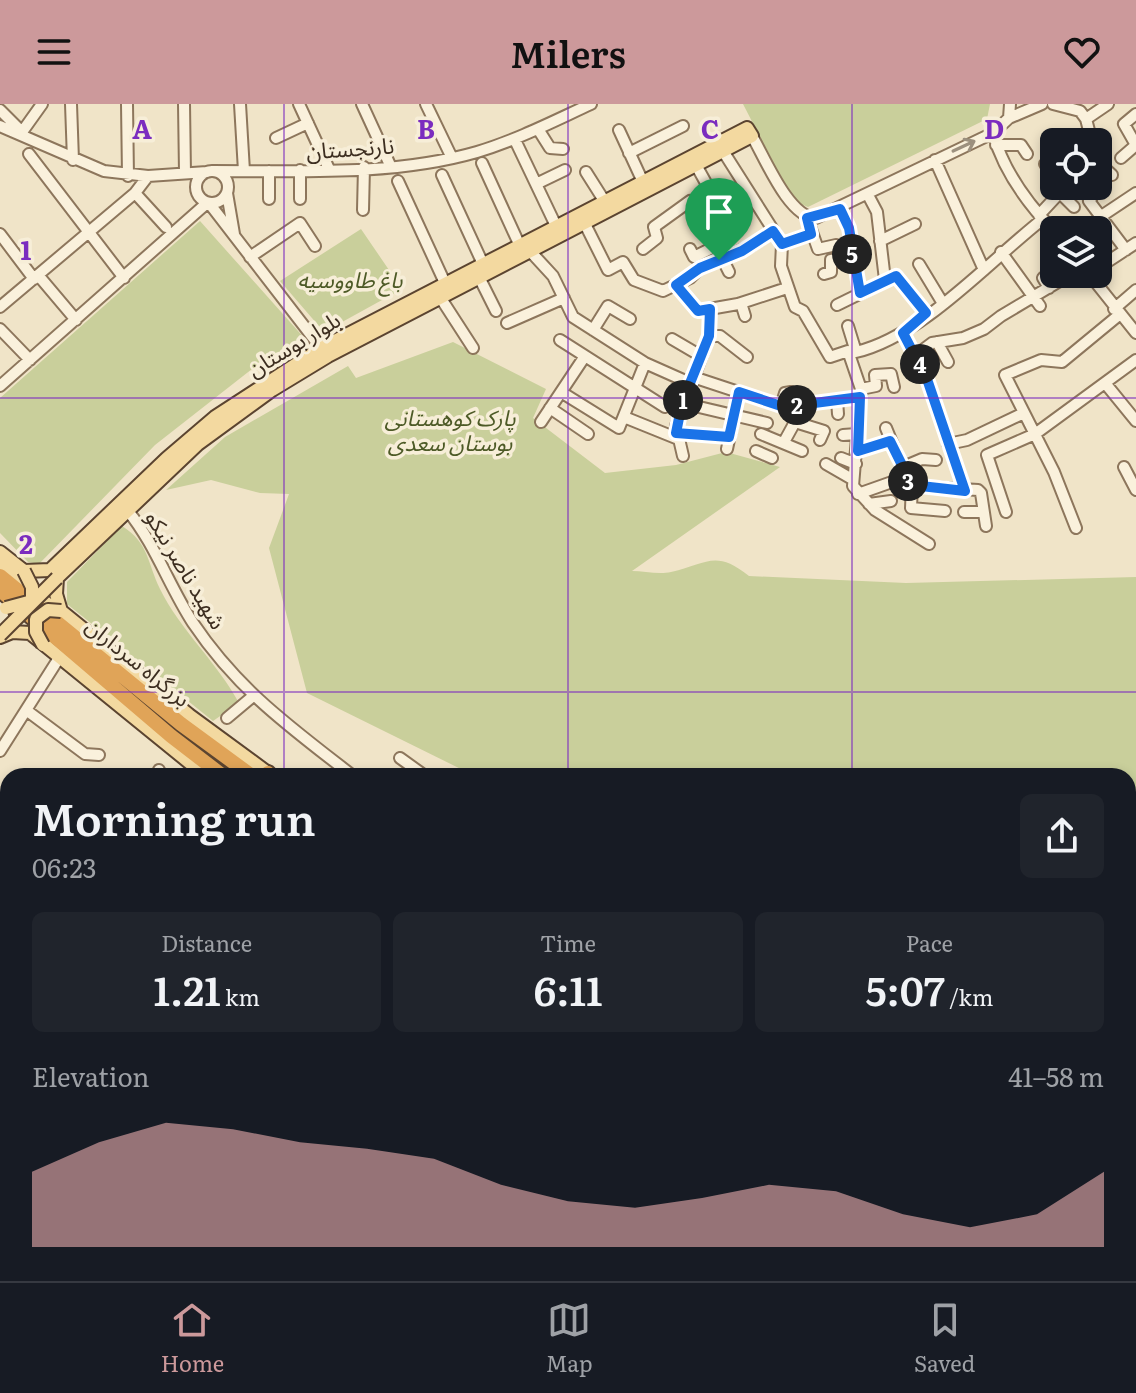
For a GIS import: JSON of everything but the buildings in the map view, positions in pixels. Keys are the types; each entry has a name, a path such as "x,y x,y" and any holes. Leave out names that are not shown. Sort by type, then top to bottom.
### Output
{"highway":[{"name":"بزرگراه سرداران","path":"0,576 242,768"},
{"name":"بزرگراه سرداران","path":"0,590 159,727 213,768"}],"main road":[{"name":"بلوار بوستان","path":"423,300 440,297 525,248 723,151 749,132"},
{"name":"بلوار بوستان","path":"525,248 557,228 583,219 605,202 643,182 749,132"},
{"name":"بلوار بوستان","path":"24,571 50,570 167,458 218,421 324,352 423,300 445,283 481,271"},
{"name":"بلوار بوستان","path":"0,636 32,601 218,421"},
{"path":"0,552 24,571 32,587 32,601 3,606"},
{"path":"0,564 71,623 94,653"},
{"path":"57,578 56,594 61,611 260,768"},
{"path":"43,645 36,632 36,619 48,610 61,611"},
{"path":"0,636 12,632 30,633 196,768"}],"street":[{"path":"24,134 42,104"},
{"path":"299,104 329,169"},
{"path":"362,104 390,165"},
{"path":"426,104 452,158"},
{"name":"نارنجستان","path":"24,134 73,160 128,176 329,169 452,158 515,140 591,104"},
{"path":"1009,118 1010,104"},
{"path":"807,218 840,209 993,133 1009,118 1042,104"},
{"path":"1053,104 1080,111 1088,128"},
{"path":"1086,119 1108,104"},
{"path":"202,197 220,201 244,171 240,106"},
{"path":"184,107 182,173 324,352"},
{"path":"71,108 73,160"},
{"path":"127,108 128,176"},
{"path":"0,110 24,134"},
{"path":"1121,158 1136,145 1124,124 1136,114"},
{"path":"276,138 308,123"},
{"path":"0,126 24,134"},
{"path":"629,153 683,126"},
{"path":"538,129 550,148 563,149"},
{"path":"619,130 643,182"},
{"path":"749,132 793,208 807,218 820,250 836,245"},
{"path":"993,133 1006,168 1040,216"},
{"path":"515,140 557,228"},
{"path":"996,145 1021,145 1027,154"},
{"path":"723,151 782,244 780,258 795,307 803,311 830,357 848,351 860,393 857,456 852,479 858,494 929,544"},
{"path":"29,154 124,278"},
{"path":"935,160 984,270"},
{"path":"482,163 525,248 553,276 573,317 645,363 781,406 798,405 817,397 878,389 875,375 881,373 891,374 894,387"},
{"path":"643,249 657,238 654,227 690,201 693,203 711,192 696,165"},
{"path":"363,210 364,167"},
{"path":"300,170 300,199"},
{"path":"536,184 565,170"},
{"path":"269,171 269,199"},
{"path":"0,386 185,223 202,197 210,172 223,176 235,240"},
{"path":"586,172 605,202"},
{"path":"442,175 496,311"},
{"path":"0,307 135,193 148,176"},
{"path":"398,181 445,283"},
{"path":"135,193 166,227"},
{"path":"1102,216 1136,193"},
{"path":"708,194 724,216"},
{"path":"868,195 877,212 885,280"},
{"path":"1069,200 1074,207"},
{"path":"840,209 849,228 860,293"},
{"path":"848,326 856,352 903,333 984,270 1040,218"},
{"path":"583,219 608,270 623,262 634,280 663,291 700,268 726,257 750,252 773,231"},
{"path":"250,257 300,223 315,246"},
{"path":"880,241 915,224"},
{"path":"1112,232 1126,250"},
{"path":"0,234 76,320"},
{"path":"782,244 811,234"},
{"path":"699,241 704,252"},
{"path":"1112,259 1136,243"},
{"path":"690,249 694,257 715,244 733,270"},
{"path":"1001,252 1038,301"},
{"path":"824,274 831,272 831,260 852,256"},
{"path":"919,264 942,302"},
{"path":"837,305 896,276 926,313"},
{"path":"676,285 698,311 741,303 787,288"},
{"path":"916,355 937,342 963,338 984,329 1038,301 1051,288"},
{"path":"1099,288 1136,333"},
{"path":"1076,528 1005,375 1041,360 1062,362 1117,312 1136,290"},
{"path":"440,297 473,348"},
{"path":"507,323 564,298"},
{"path":"741,303 745,316"},
{"path":"593,330 608,306 630,319"},
{"path":"683,456 676,436 682,403 709,336 710,309"},
{"path":"0,329 30,360"},
{"path":"903,333 916,355 918,374 948,444 953,497"},
{"path":"709,336 720,336 747,357"},
{"path":"672,339 701,356"},
{"path":"560,340 665,407"},
{"path":"937,342 948,362"},
{"path":"1081,344 1107,343"},
{"path":"541,422 585,356"},
{"path":"622,422 645,363"},
{"path":"1006,512 987,455 1035,434 1134,364"},
{"path":"1105,383 1136,421"},
{"path":"561,392 622,422 676,436 727,430"},
{"path":"727,449 727,430 739,392"},
{"path":"781,406 785,393 791,392"},
{"path":"838,414 839,396"},
{"path":"682,403 733,414 802,451"},
{"path":"784,442 795,422 798,405"},
{"path":"550,408 588,434"},
{"path":"948,444 998,421 1024,413"},
{"path":"795,422 824,431 820,440"},
{"path":"886,428 907,476 911,508 980,491 986,526"},
{"path":"843,435 857,434"},
{"path":"842,455 857,456 890,441"},
{"path":"1017,442 1024,453"},
{"path":"756,451 772,458"},
{"path":"858,494 907,476 922,459 936,460"},
{"path":"826,464 852,479"},
{"path":"1124,467 1136,490"},
{"path":"907,476 953,497"},
{"path":"869,504 891,501"},
{"name":"شهید ناصر نیکو","path":"128,511 144,530 170,585 194,624 252,697 343,768"},
{"path":"964,512 983,512"},
{"path":"0,751 59,658"},
{"path":"227,718 252,697"},
{"path":"26,710 85,754 99,755"},
{"path":"400,758 414,768"}],"green space":[{"path":"743,104 990,104 987,119 808,207 793,201"},
{"path":"200,221 306,340 252,369 155,445 39,564 28,562 0,533 0,398"},
{"name":"باغ طاووسیه","path":"361,229 402,289 324,332 280,281"},
{"name":"پارک کوهستانی بوستان سعدی","path":"453,342 546,389 533,418 605,473 676,465 726,452 780,467 632,571 666,573 719,561 749,576 906,583 1136,577 1136,768 459,768 307,693 269,548 289,494 260,493 211,480 166,490 225,437 348,366 356,378"},
{"path":"122,526 138,539 168,604 239,703 213,721 67,604 67,582"}],"route":[{"path":"840,209 849,228 848,238 860,293 896,276 926,313 903,333 927,379 965,491 909,483 890,441 858,451 860,397 784,407 739,392 729,437 676,433 682,403 709,336 710,309 698,311 676,285 700,268 719,260 742,251 773,231 782,244 811,234 807,218 840,209"}]}
